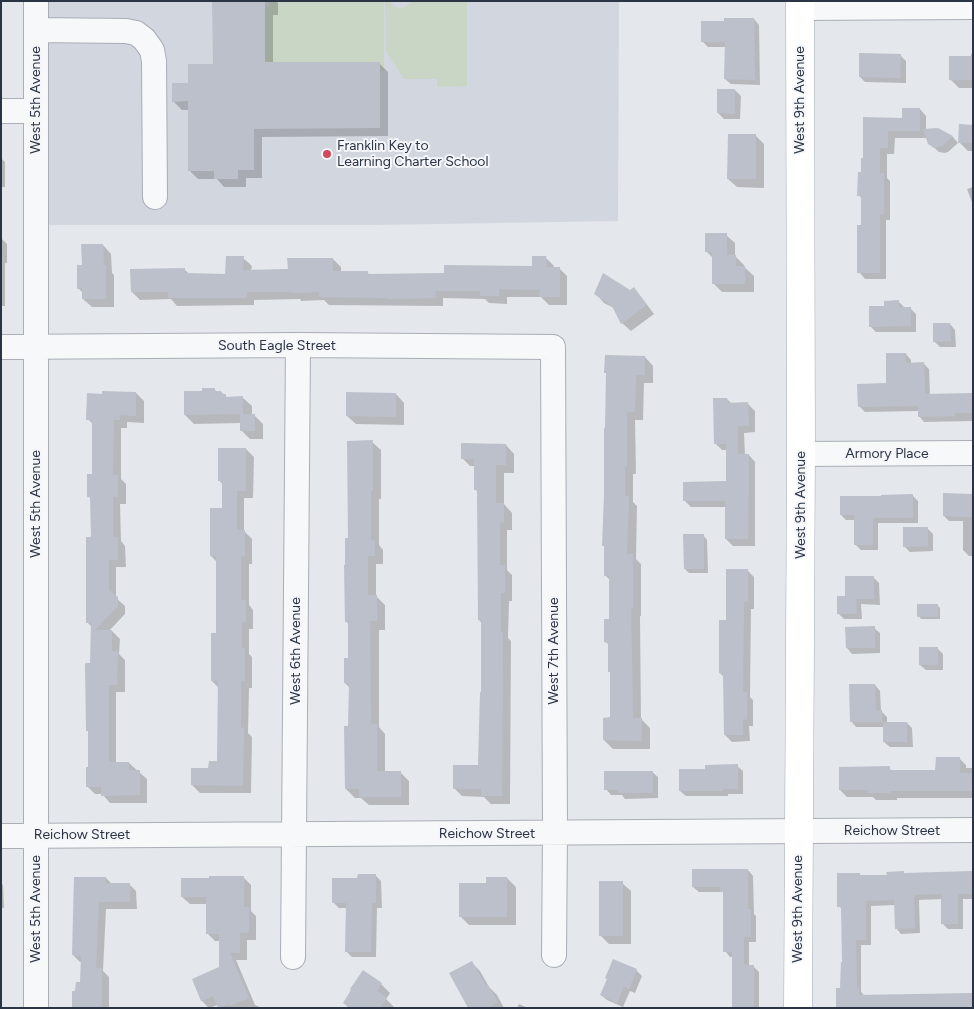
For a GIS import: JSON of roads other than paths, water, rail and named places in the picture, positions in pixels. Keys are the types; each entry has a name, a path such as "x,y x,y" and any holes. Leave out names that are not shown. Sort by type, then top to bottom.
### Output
{"main road":[{"name":"West 9th Avenue","path":"798,1008 801,454 800,5"}],"street":[{"name":"West 5th Avenue","path":"36,1 36,1008"},
{"path":"800,5 973,7"},
{"path":"36,30 126,31 136,33 144,39 152,50 154,61 156,197"},
{"path":"1,111 36,111"},
{"name":"South Eagle Street","path":"1,348 298,345 554,346"},
{"name":"West 6th Avenue","path":"293,957 298,345"},
{"name":"West 7th Avenue","path":"554,346 554,955"},
{"name":"Armory Place","path":"801,454 973,453"},
{"name":"Reichow Street","path":"1,836 973,830"}],"place":[{"name":"Franklin Key to Learning Charter School","path":"327,154"}]}
